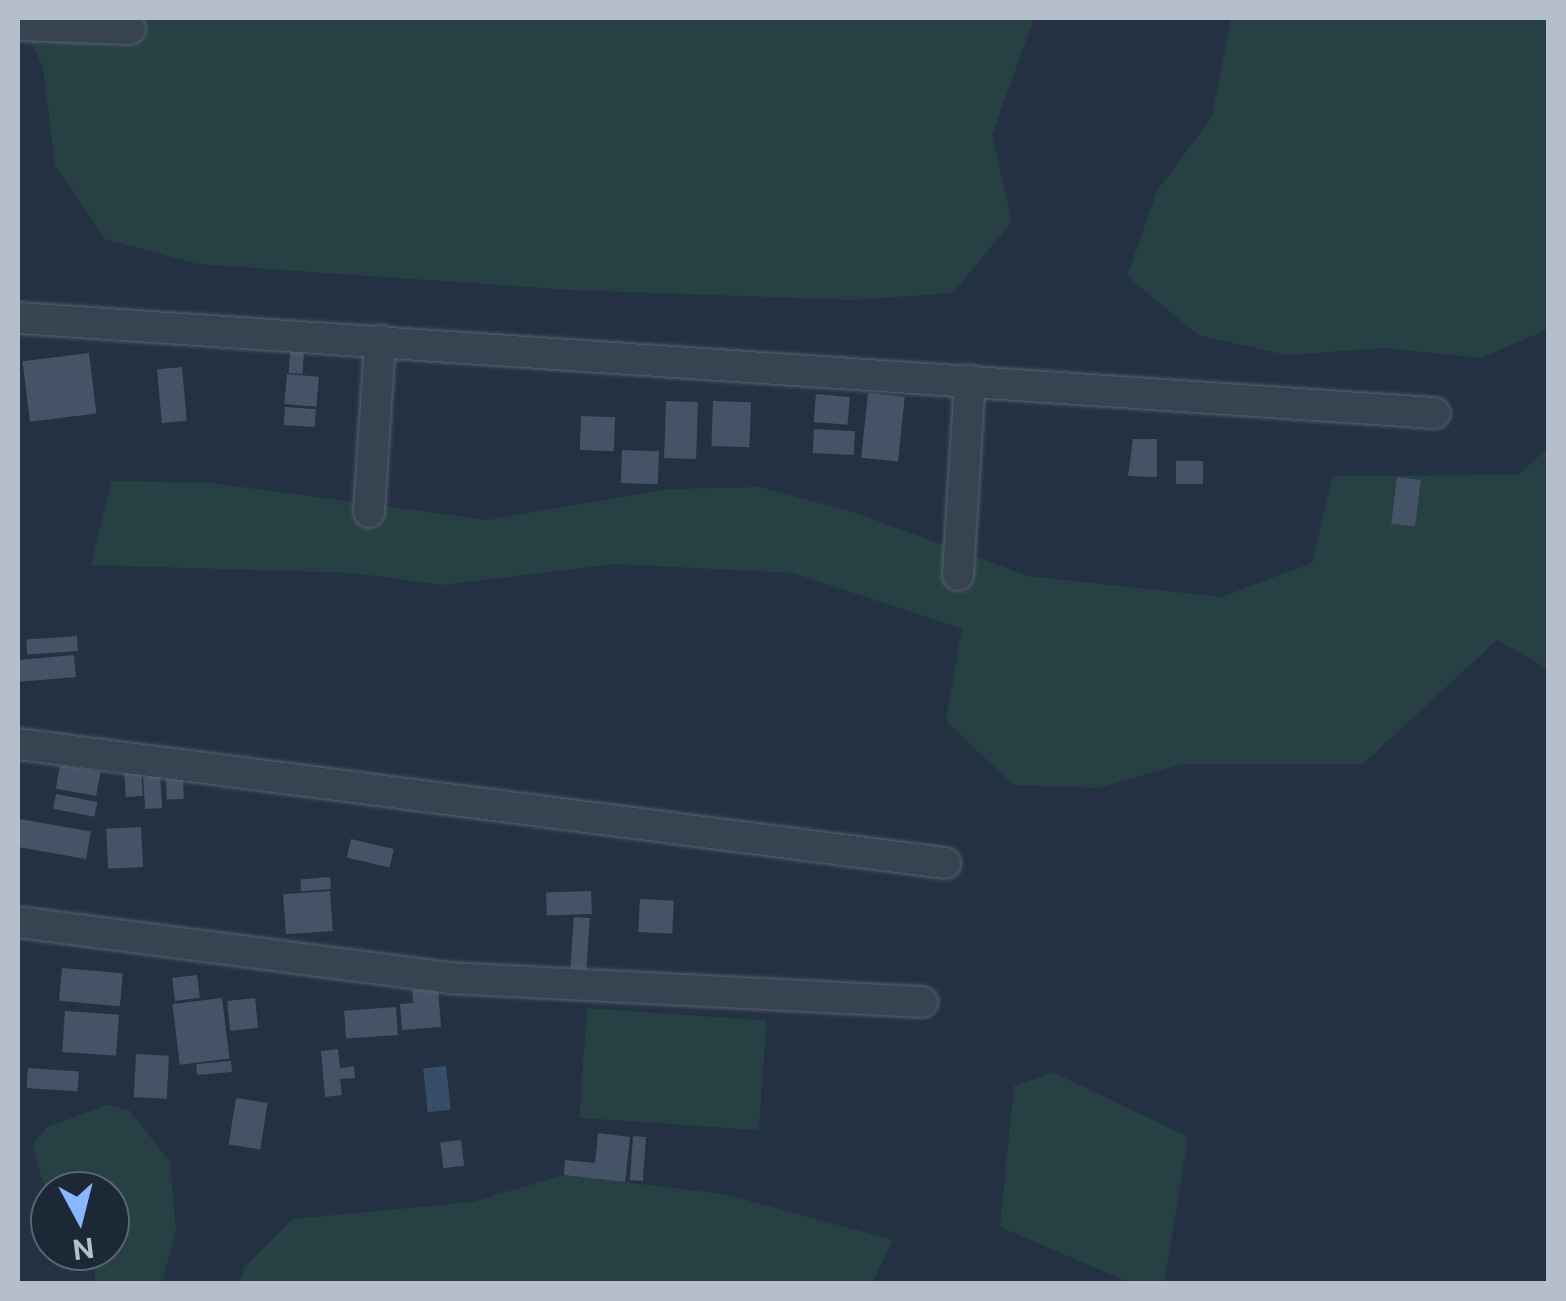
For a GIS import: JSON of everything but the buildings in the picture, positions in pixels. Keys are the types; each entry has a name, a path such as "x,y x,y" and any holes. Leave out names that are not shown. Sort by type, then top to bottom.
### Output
{"street":[{"path":"18,25 130,29"},
{"path":"18,318 1435,412"},
{"path":"369,512 380,340"},
{"path":"958,576 970,380"},
{"path":"18,744 945,863"},
{"path":"18,922 450,978 922,1002"}],"green space":[{"path":"19,18 1034,18 992,135 1012,222 953,293 854,300 572,290 198,264 105,239 55,165 43,67"},
{"path":"1231,18 1548,18 1548,329 1481,358 1385,348 1286,355 1198,335 1127,276 1157,191 1212,117"},
{"path":"1548,448 1548,669 1497,640 1363,764 1182,764 1099,788 1013,785 946,721 962,629 793,573 615,564 441,585 354,573 91,565 112,481 212,483 488,520 669,489 759,487 853,512 1028,576 1221,597 1312,563 1333,476 1518,475"},
{"path":"587,1008 767,1021 759,1130 579,1118"},
{"path":"1053,1072 1188,1137 1164,1283 1131,1283 1000,1227 1014,1086"},
{"path":"107,1105 129,1110 170,1162 176,1229 162,1283 94,1283 95,1271 130,1271 130,1171 39,1171 33,1144 47,1127"},
{"path":"564,1175 724,1194 893,1240 872,1283 239,1284 245,1266 293,1219 472,1202"}],"water":[{"path":"446,1066 451,1110 428,1112 423,1068"}]}
